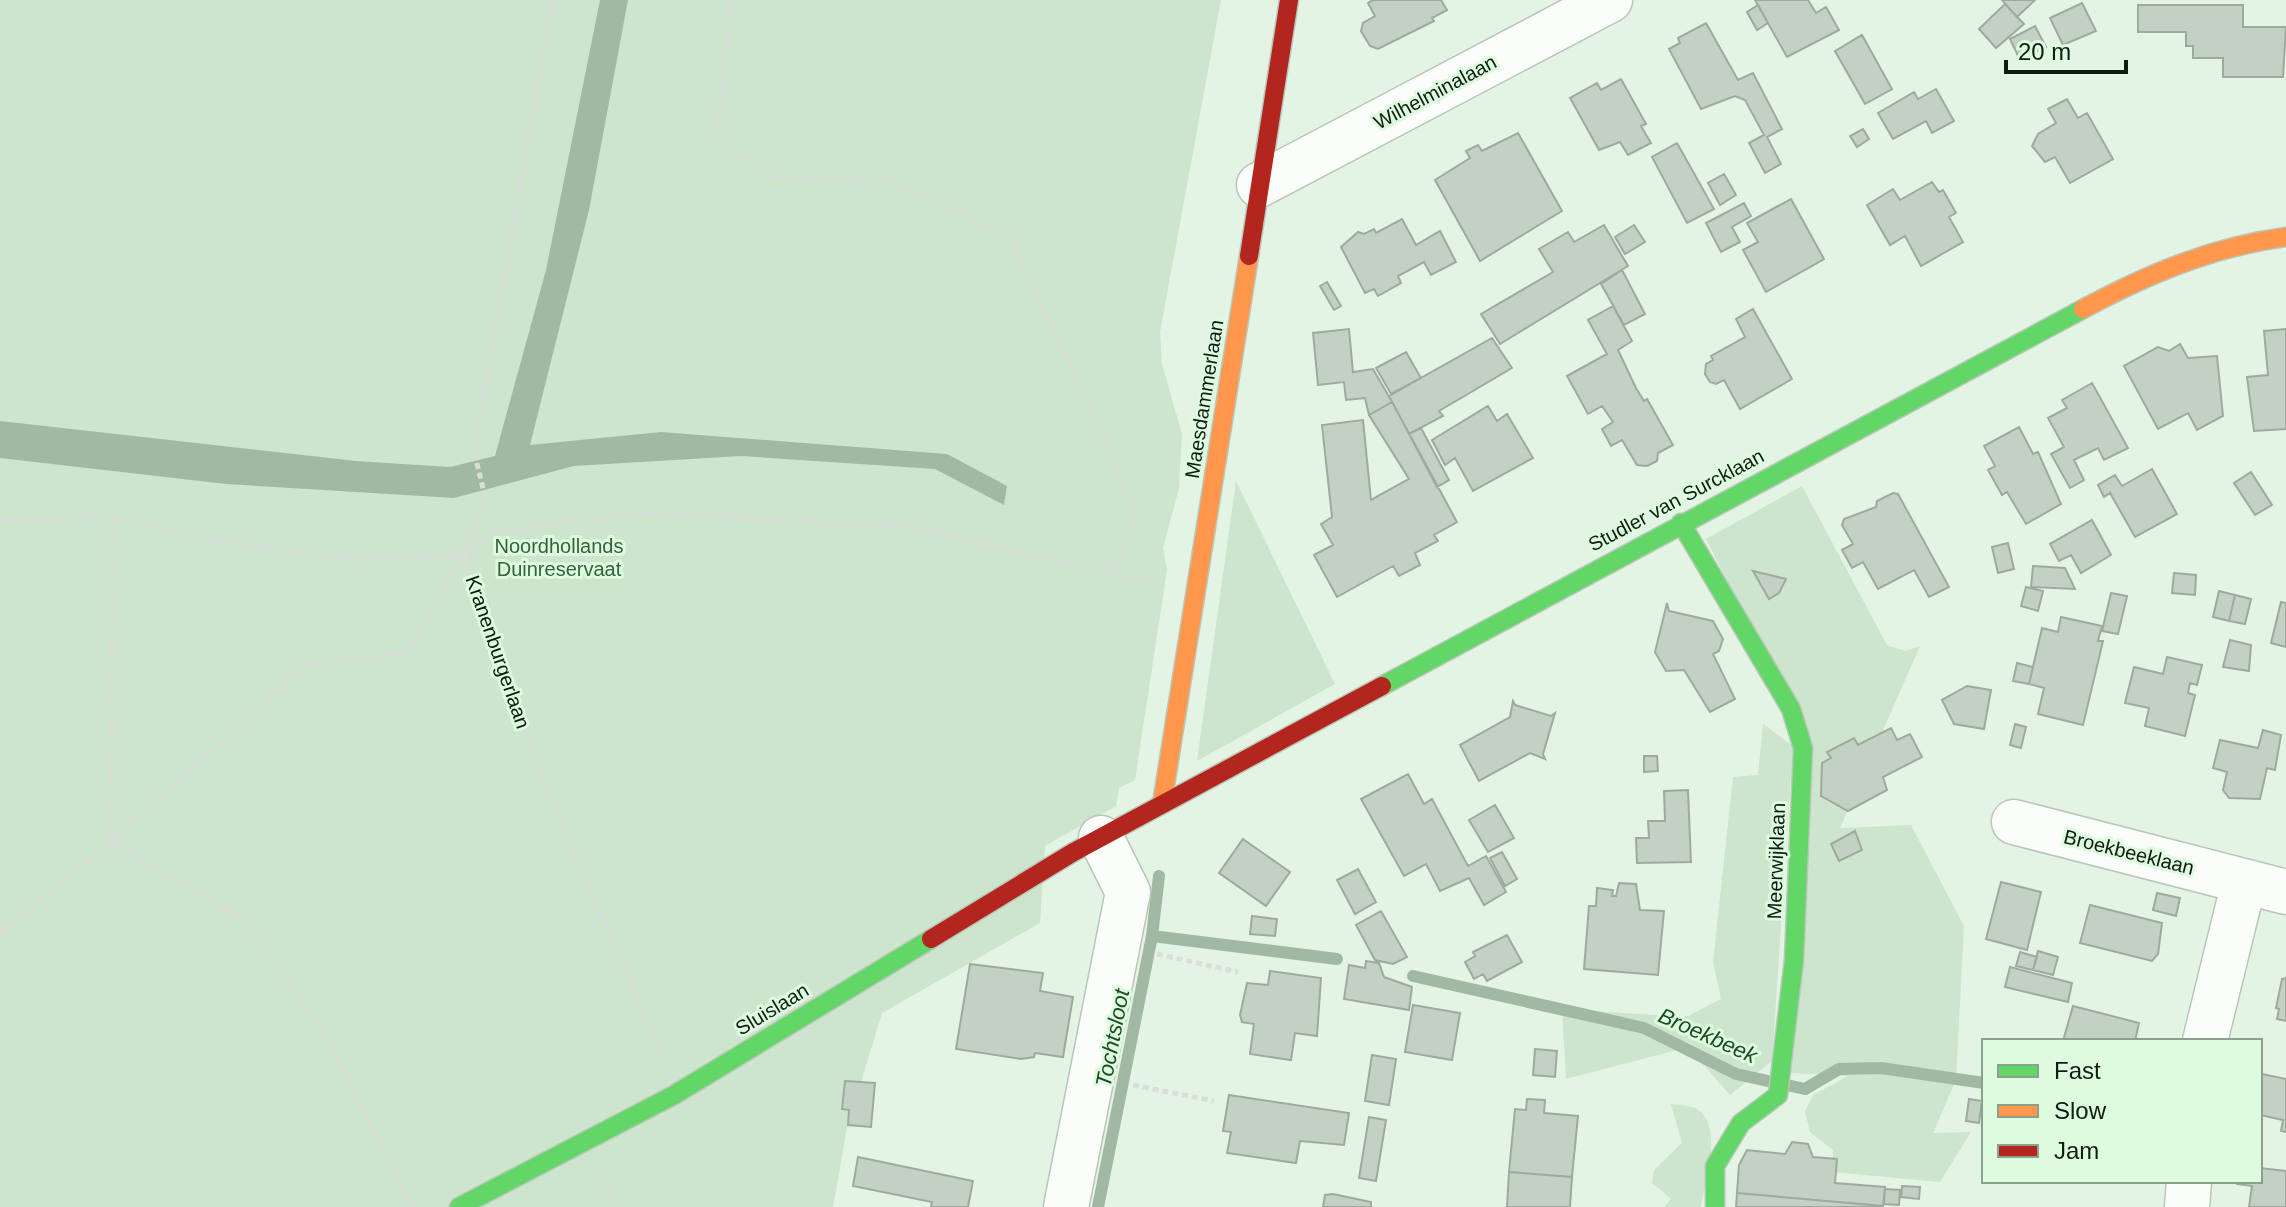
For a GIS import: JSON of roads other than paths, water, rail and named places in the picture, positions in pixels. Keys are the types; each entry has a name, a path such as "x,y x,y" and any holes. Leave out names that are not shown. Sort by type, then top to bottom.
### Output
{"street":[{"name":"Maesdammerlaan","path":"1162,804 1289,0"},
{"name":"Wilhelminalaan","path":"1259,185 1610,0"},
{"name":"Studler van Surcklaan","path":"1101,838 2148,274 2241,243 2286,237"},
{"name":"Meerwijklaan","path":"1681,523 1791,709 1803,748 1794,960 1783,1069 1778,1095 1741,1123 1715,1166 1715,1207"},
{"name":"Broekbeeklaan","path":"2014,822 2286,892"},
{"name":"Sluislaan","path":"459,1207 674,1095 1101,838"},
{"path":"1066,1207 1128,892 1101,838"},
{"path":"2205,1039 2244,882"},
{"path":"2187,1207 2189,1183"}],"waterway":[{"name":"Tochtsloot","path":"1098,1207 1152,936 1159,876"},
{"name":"Broekbeek","path":"1152,936 1337,959"},
{"name":"Broekbeek","path":"1413,976 1644,1028 1736,1074 1805,1089 1839,1069 1881,1068 1982,1083"}],"park label":[{"name":"Noordhollands Duinreservaat","path":"559,558"}]}
